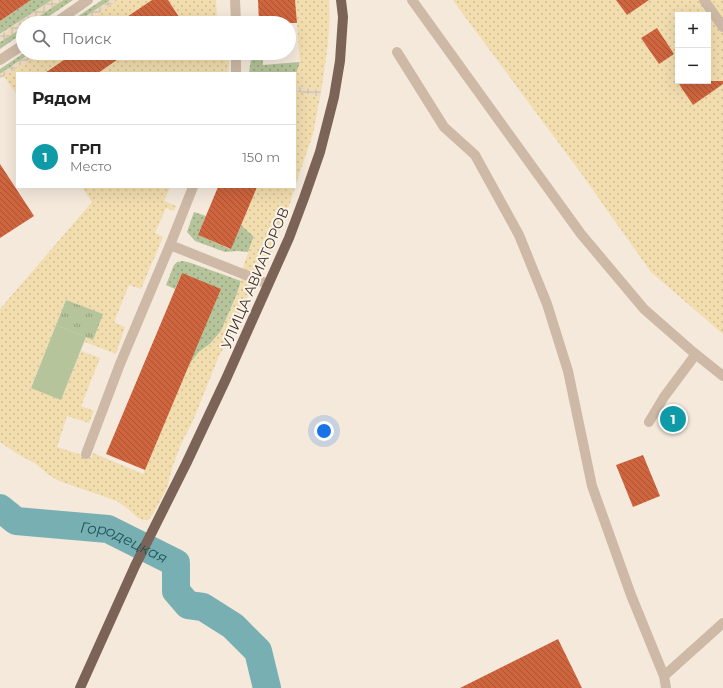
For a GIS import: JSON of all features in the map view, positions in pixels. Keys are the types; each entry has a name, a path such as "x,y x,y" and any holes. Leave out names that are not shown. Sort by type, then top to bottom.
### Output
{"main road":[{"name":"УЛИЦА АВИАТОРОВ","path":"80,688 135,566 186,464 226,379 289,238 320,152 334,97 340,61 343,18 341,0"}],"street":[{"path":"65,16 88,0"},
{"path":"235,0 236,16"},
{"path":"412,0 581,234 644,309 723,376"},
{"path":"704,0 723,27"},
{"path":"0,60 16,50"},
{"path":"397,52 444,127 475,155 519,235 547,304 565,364 592,486 631,595 664,676 666,688"},
{"path":"236,60 236,72"},
{"path":"86,454 120,364 193,188"},
{"path":"170,245 268,284"},
{"path":"649,422 664,396 696,354"},
{"path":"664,676 723,623"}],"green space":[{"path":"31,0 52,0 28,16 16,16 16,24 0,34 0,21"},
{"path":"63,0 73,0 49,16 39,16"},
{"path":"102,0 110,0 86,16 78,16"},
{"path":"16,32 16,38 0,49 0,42"},
{"path":"16,58 16,60 21,60 0,74 0,69"},
{"path":"251,60 263,60 263,65 300,62 296,74 296,72 249,72"},
{"path":"194,212 206,216 198,235 230,249 241,225 254,236 248,252 225,252 195,241 187,232"},
{"path":"183,261 241,281 221,331 210,344 199,352 189,365 182,273 175,289 166,285 174,265 177,262"},
{"path":"66,300 103,314 93,340 56,325"},
{"path":"56,325 86,337 61,400 31,388"}],"sand":[{"path":"118,0 216,0 217,16 94,16"},
{"path":"295,0 329,0 329,35 321,91 296,86 296,74 300,62"},
{"path":"453,0 723,0 723,334 651,272 578,169"},
{"path":"28,60 229,60 228,72 16,72 16,94 4,76"},
{"path":"296,91 320,97 313,134 296,183"},
{"path":"83,188 170,188 164,201 176,206 174,211 166,208 155,233 163,237 141,289 129,285 114,322 125,327 116,354 85,342 86,337 92,340 66,300 31,387 61,400 81,351 100,358 81,406 94,411 89,423 67,416 57,447 91,458 93,453 143,474 189,365 199,352 210,344 221,331 237,294 244,264 254,237 241,225 257,188 295,188 272,251 251,289 232,332 219,356 192,423 181,444 172,468 167,488 153,514 148,520 138,518 117,501 59,481 36,464 0,442 0,309 92,202"}],"shaded area":[{"path":"52,0 63,0 39,16 28,16"},
{"path":"110,0 118,0 94,16 86,16"},
{"path":"16,24 16,32 0,42 0,35"},
{"path":"21,60 28,60 0,79 0,74"},
{"path":"296,86 321,91 320,97 296,91"}],"building":[{"path":"0,0 31,0 0,21"},
{"path":"152,0 168,0 178,16 128,16"},
{"path":"258,0 295,0 297,23 296,16 259,16"},
{"path":"616,0 649,0 627,15"},
{"path":"657,28 674,54 659,64 641,38"},
{"path":"64,60 117,60 99,72 46,72"},
{"path":"711,81 723,81 723,84 693,105 679,84 711,84"},
{"path":"0,164 34,216 0,238"},
{"path":"218,188 257,188 231,249 198,235"},
{"path":"182,273 221,289 145,470 106,454"},
{"path":"670,407 685,415 677,431 661,424"},
{"path":"643,455 660,496 633,507 616,465"},
{"path":"558,639 582,688 460,688"}],"waterway":[{"name":"Городецкая","path":"0,508 16,521 108,529 176,563 176,591 188,605 203,607 233,626 258,651 267,688"}],"place":[{"name":"ГРП","path":"673,419"}]}
